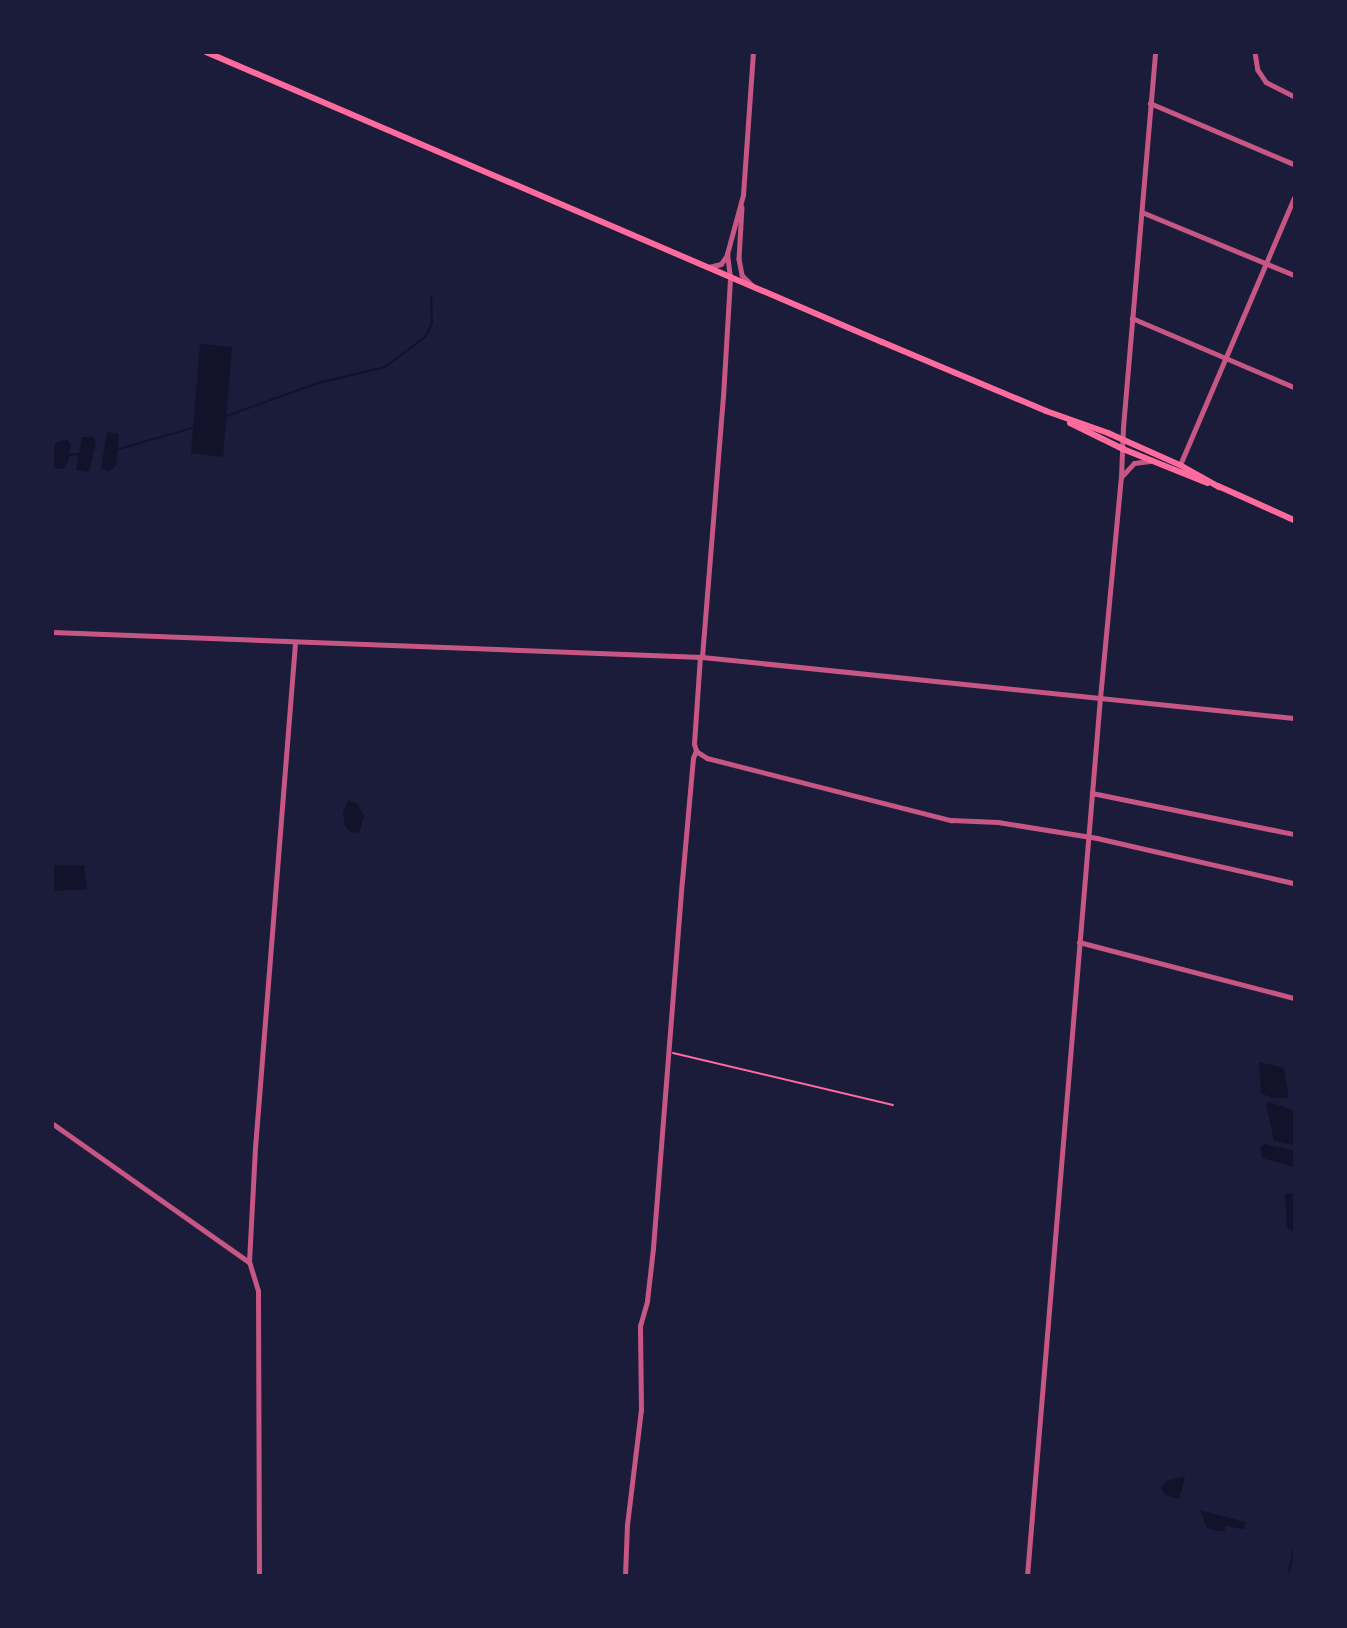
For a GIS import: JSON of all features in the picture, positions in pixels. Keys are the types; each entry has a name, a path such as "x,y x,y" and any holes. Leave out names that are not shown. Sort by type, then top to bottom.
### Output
{"main road":[{"path":"206,52 756,289 1046,411 1122,439 1180,465 1219,487"},
{"path":"1046,411 1123,449 1294,520"}],"street":[{"path":"753,52 739,259 742,275 756,289"},
{"path":"1027,1576 1079,942 1121,477 1154,52"},
{"path":"1255,52 1258,70 1266,82 1294,96"},
{"path":"1150,103 1294,164"},
{"path":"704,267 721,264 727,254 743,195"},
{"path":"1180,465 1294,198"},
{"path":"1142,212 1294,275"},
{"path":"625,1576 627,1525 641,1410 640,1326 647,1301 653,1248 693,758 696,751 694,744 701,657 712,559 730,278 727,254"},
{"path":"730,278 739,259"},
{"path":"1132,318 1294,387"},
{"path":"1123,449 1134,445"},
{"path":"1121,477 1134,463 1151,461"},
{"path":"52,632 701,657 1294,718"},
{"path":"259,1576 258,1291 249,1262 257,1122 295,643"},
{"path":"696,751 707,758 951,820 998,822 1088,837 1294,883"},
{"path":"1092,793 1294,834"},
{"path":"1079,942 1294,998"},
{"path":"52,1123 249,1262"}],"path":[{"path":"668,1052 892,1105"}],"shaded area":[{"path":"200,344 232,347 223,457 191,453"},
{"path":"107,432 119,434 116,466 109,472 101,468"},
{"path":"82,437 93,437 96,442 89,472 76,470"},
{"path":"66,439 71,444 68,462 63,469 57,469 53,466 55,443"},
{"path":"349,798 350,802 356,802 364,816 359,833 349,831 345,826 343,813"},
{"path":"52,865 84,865 87,889 53,891"},
{"path":"1259,1062 1284,1068 1289,1098 1272,1098 1261,1093"},
{"path":"1266,1103 1293,1110 1294,1145 1274,1141"},
{"path":"1264,1144 1294,1150 1294,1167 1262,1158 1260,1148"},
{"path":"1287,1193 1294,1194 1294,1232 1287,1227"},
{"path":"1185,1477 1179,1499 1165,1495 1161,1488 1168,1480"},
{"path":"1200,1510 1245,1522 1244,1529 1226,1526 1224,1531 1216,1531 1207,1528"}],"waterway":[{"path":"226,416 318,383 385,367 425,337 432,324 431,297"},
{"path":"116,450 195,427"},
{"path":"67,455 79,454"},
{"path":"1289,1572 1294,1546"}]}
